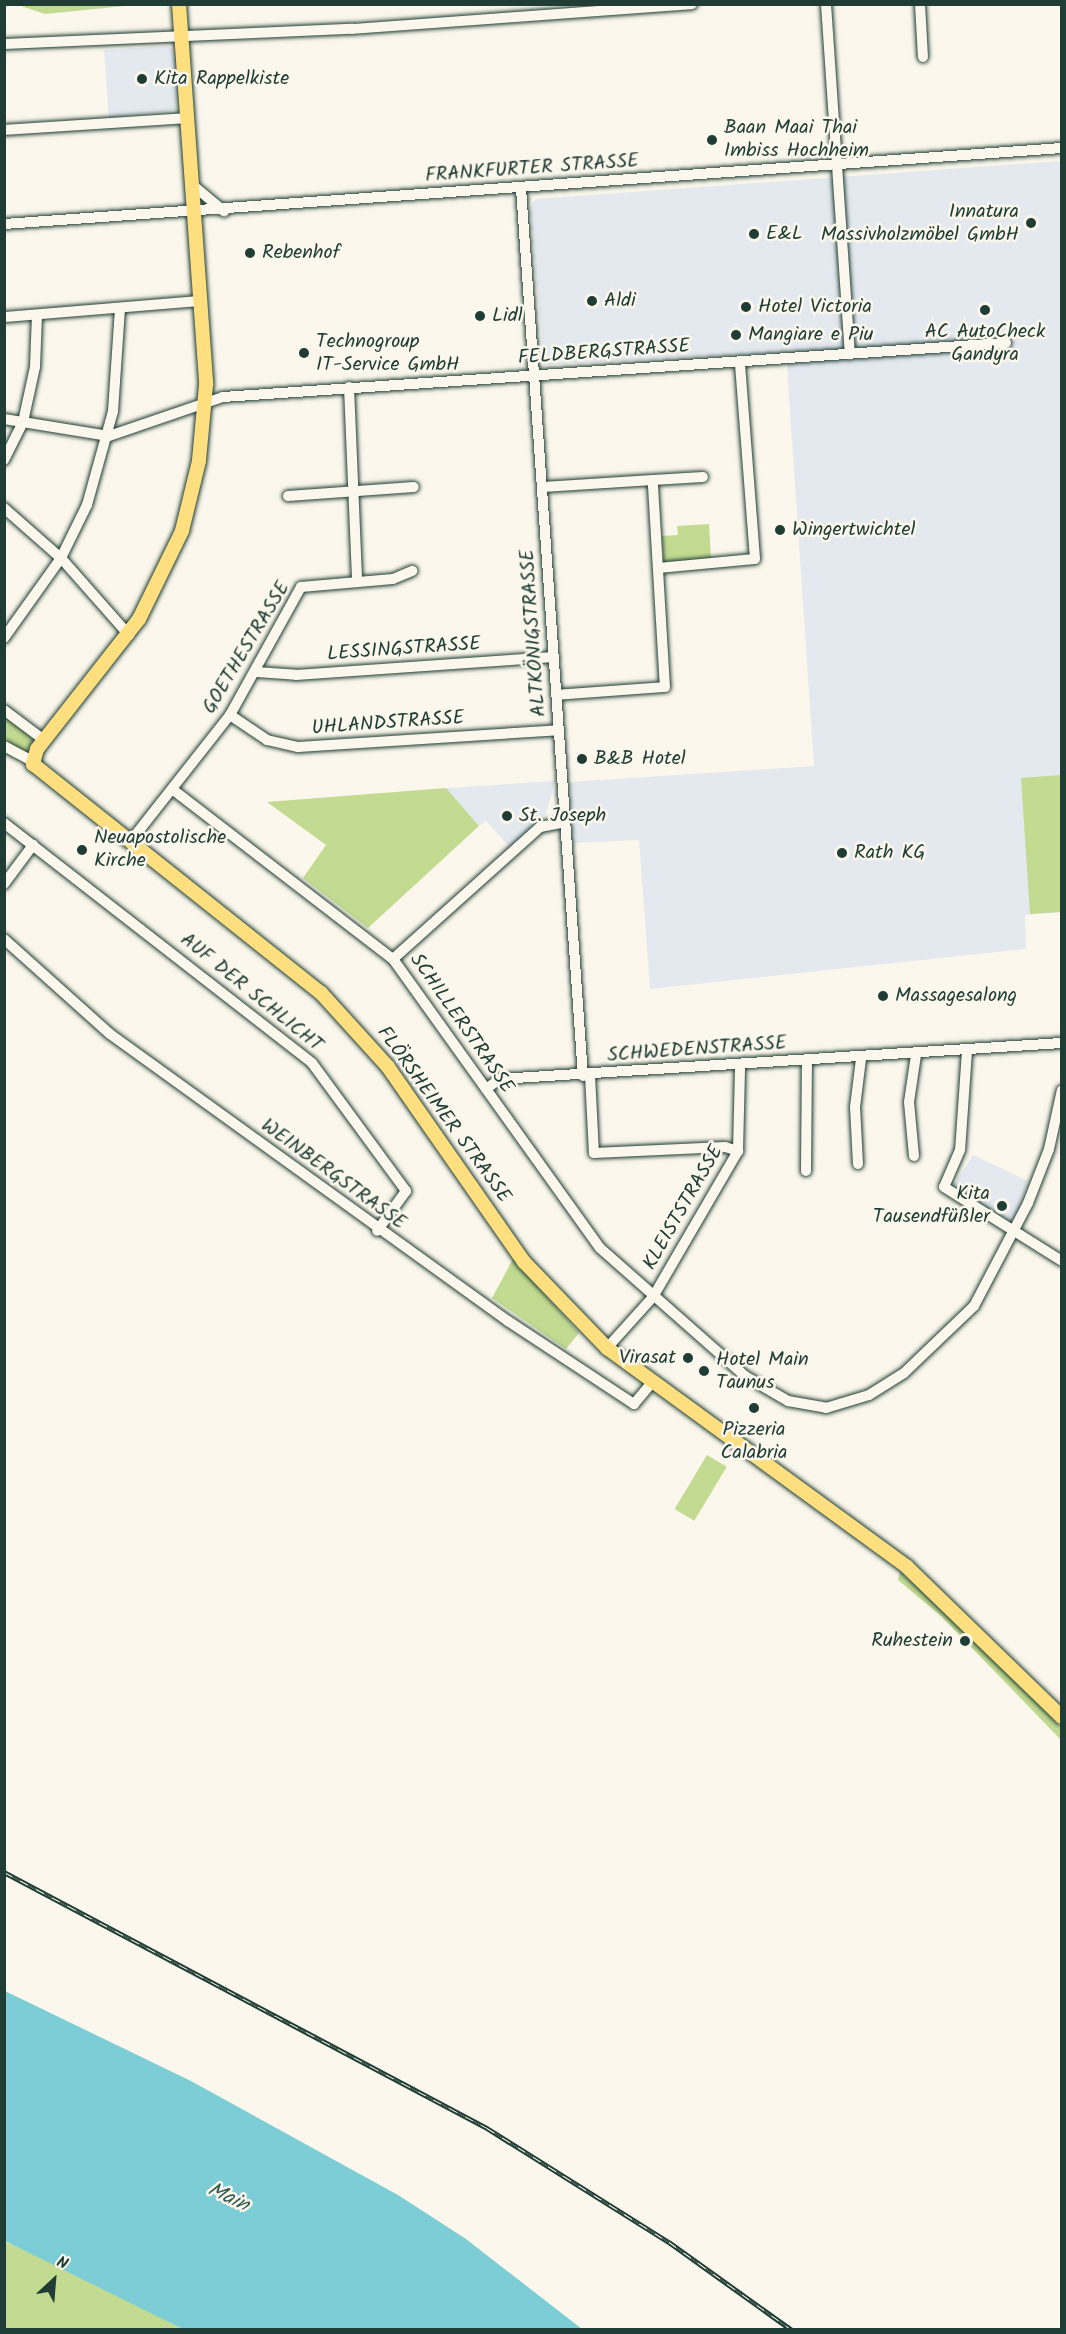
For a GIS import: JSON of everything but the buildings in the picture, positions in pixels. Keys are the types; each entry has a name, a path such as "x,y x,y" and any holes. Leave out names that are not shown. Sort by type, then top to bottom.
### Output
{"main road":[{"path":"32,761 44,740 129,634 182,531 206,402 195,186 179,4"},
{"name":"FLÖRSHEIMER STRASSE","path":"32,761 130,842 321,993 364,1038 524,1262 607,1348 651,1384 907,1567 1062,1718"}],"street":[{"path":"4,44 182,38 692,4"},
{"path":"826,4 850,354"},
{"path":"920,4 923,57"},
{"path":"4,130 188,118"},
{"name":"FRANKFURTER STRASSE","path":"4,224 224,212 1062,148"},
{"path":"195,186 224,212"},
{"name":"ALTKÖNIGSTRASSE","path":"521,188 558,730 587,1075"},
{"path":"4,317 200,301"},
{"path":"4,638 61,558 87,505 109,436 120,308"},
{"path":"4,460 23,422 35,368 37,315"},
{"name":"FELDBERGSTRASSE","path":"109,436 206,402 349,387 1006,343"},
{"path":"658,568 755,560 740,362"},
{"path":"349,387 357,581"},
{"path":"4,418 109,436"},
{"path":"543,487 703,477"},
{"path":"556,695 665,687 653,480"},
{"path":"288,496 414,487"},
{"path":"4,508 61,558 129,634"},
{"name":"GOETHESTRASSE","path":"130,842 230,715 257,672 303,585 357,581 412,571"},
{"name":"LESSINGSTRASSE","path":"257,672 296,675 553,657"},
{"path":"4,710 44,740"},
{"name":"UHLANDSTRASSE","path":"230,715 267,740 298,747 558,730"},
{"name":"FLÖRSHEIMER STRASSE","path":"4,746 32,761"},
{"name":"SCHILLERSTRASSE","path":"172,789 393,959 600,1248 653,1297 768,1393 812,1407 837,1406 904,1373 975,1306 1015,1233 1049,1149 1062,1090"},
{"path":"393,959 533,832 565,822"},
{"name":"AUF DER SCHLICHT","path":"4,824 312,1062 406,1191 377,1231"},
{"path":"4,884 33,845"},
{"name":"WEINBERGSTRASSE","path":"4,939 110,1034 377,1231 634,1404 651,1384"},
{"name":"SCHWEDENSTRASSE","path":"486,1089 500,1079 740,1067 1062,1043"},
{"path":"967,1051 960,1150 944,1187 1062,1261"},
{"path":"914,1156 909,1102 916,1055"},
{"path":"858,1164 855,1107 861,1059"},
{"name":"SCHWEDENSTRASSE","path":"806,1171 807,1061"},
{"name":"KLEISTSTRASSE","path":"607,1348 653,1297 738,1151 740,1067"},
{"name":"SCHWEDENSTRASSE","path":"587,1075 594,1153 725,1147 738,1151"}],"shaded area":[{"name":"Kita Rappelkiste","path":"169,46 176,52 177,110 109,118 104,50"},
{"path":"1061,161 1062,912 1025,915 1026,949 650,989 639,840 572,843 570,782 814,766 786,352 544,365 530,207 536,199"},
{"name":"St. Joseph","path":"555,781 546,814 511,848 486,821 479,826 446,788"},
{"name":"Kita Tausendfüßler","path":"973,1155 1028,1181 1013,1225 953,1186"}],"green space":[{"path":"135,4 45,14 18,5"},
{"path":"709,524 711,558 664,562 662,536 678,535 677,526"},
{"path":"4,714 34,738 26,755 5,738"},
{"path":"1061,775 1061,912 1030,914 1021,778"},
{"path":"446,788 479,826 368,928 303,878 326,845 267,802"},
{"path":"513,1259 579,1333 566,1349 492,1298"},
{"path":"707,1455 727,1467 694,1521 675,1509"},
{"path":"900,1571 1011,1675 1061,1728 1061,1740 942,1617 898,1580"},
{"path":"4,2241 91,2280 183,2329 5,2329"}],"water":[{"name":"Main","path":"5,1991 191,2081 398,2195 466,2239 582,2329 183,2329 5,2241"}],"railway":[{"path":"4,1872 487,2128 669,2242 792,2330"}],"place":[{"name":"Kita Rappelkiste","path":"142,79"},
{"name":"Baan Maai Thai Imbiss Hochheim","path":"712,140"},
{"name":"Innatura Massivholzmöbel GmbH","path":"1031,223"},
{"name":"E&L","path":"754,234"},
{"name":"Rebenhof","path":"250,253"},
{"name":"Aldi","path":"592,301"},
{"name":"Hotel Victoria","path":"746,307"},
{"name":"AC AutoCheck Gandyra","path":"985,310"},
{"name":"Lidl","path":"480,316"},
{"name":"Mangiare e Piu","path":"736,335"},
{"name":"Technogroup IT-Service GmbH","path":"304,353"},
{"name":"Wingertwichtel","path":"780,530"},
{"name":"B&B Hotel","path":"582,759"},
{"name":"St. Joseph","path":"507,816"},
{"name":"Neuapostolische Kirche","path":"82,850"},
{"name":"Rath KG","path":"842,853"},
{"name":"Massagesalong","path":"883,996"},
{"name":"Kita Tausendfüßler","path":"1002,1206"},
{"name":"Virasat","path":"688,1358"},
{"name":"Hotel Main Taunus","path":"704,1371"},
{"name":"Pizzeria Calabria","path":"754,1408"},
{"name":"Ruhestein","path":"965,1641"}]}
